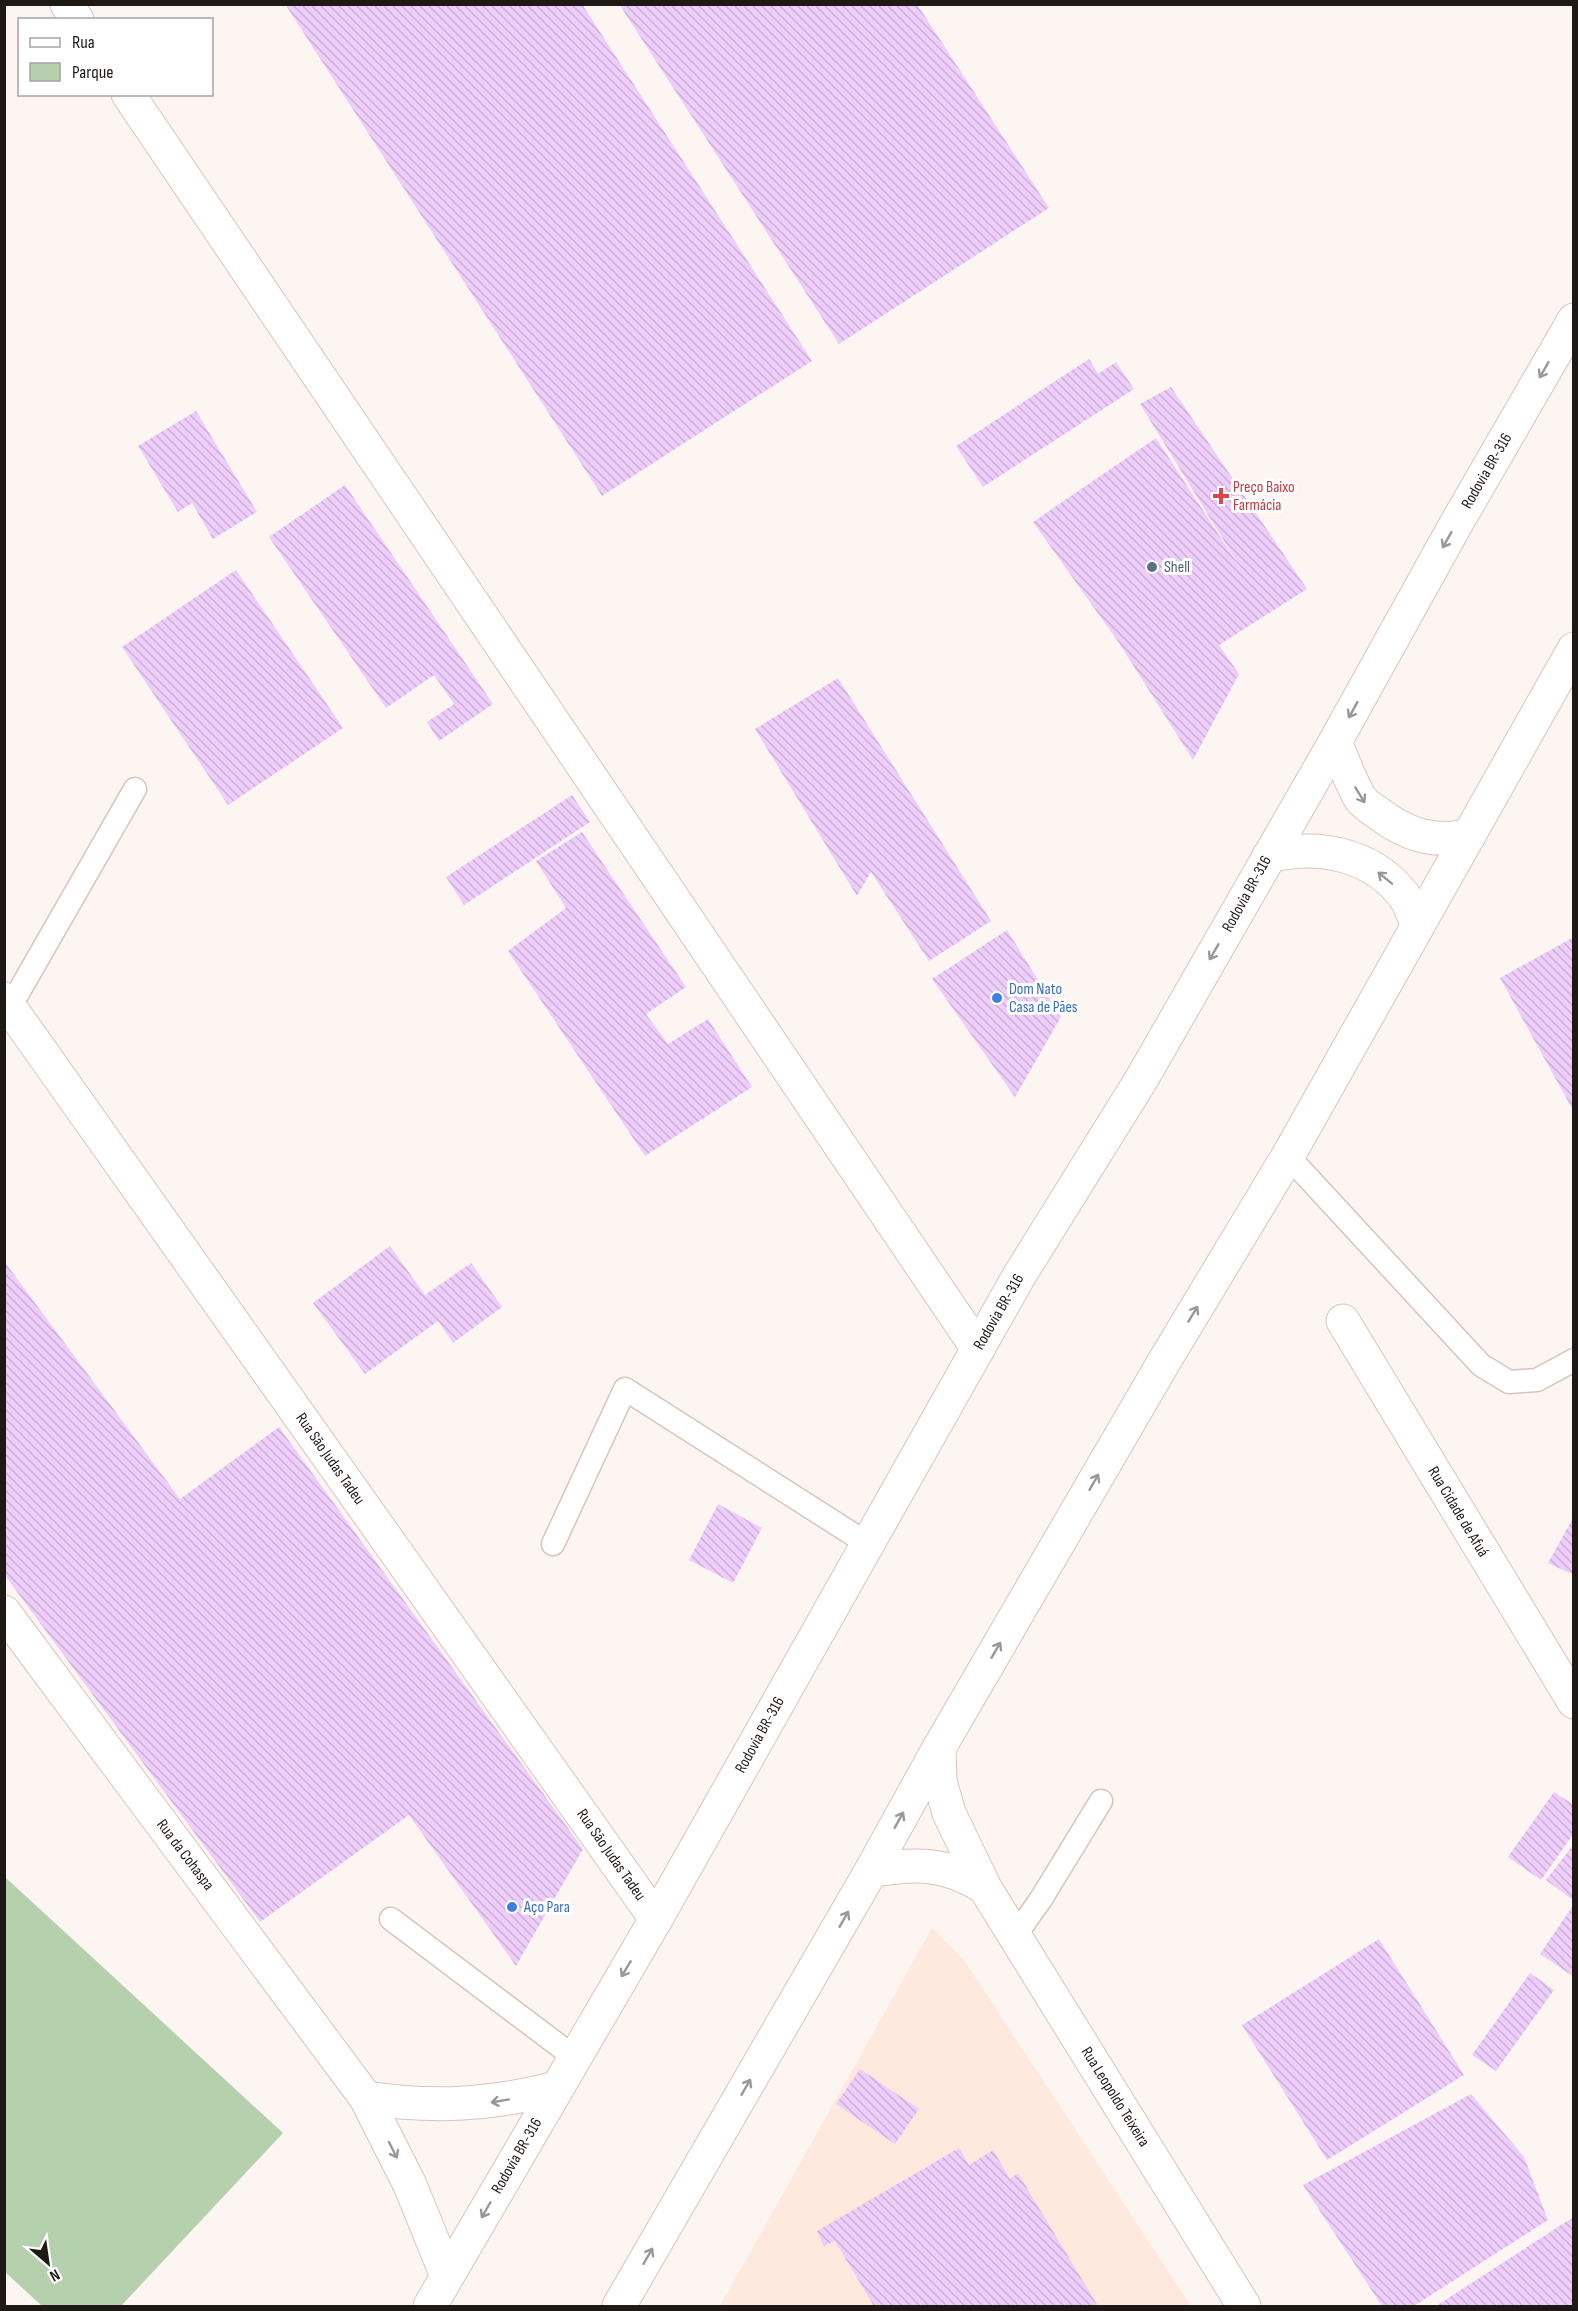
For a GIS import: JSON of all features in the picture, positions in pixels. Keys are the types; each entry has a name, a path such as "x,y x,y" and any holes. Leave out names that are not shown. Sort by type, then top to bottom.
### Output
{"main road":[{"path":"67,4 76,18"},
{"path":"129,96 978,1349"},
{"name":"Rodovia BR-316","path":"430,2307 656,1918 1019,1276 1141,1080 1574,320"},
{"path":"619,2307 871,1871 939,1748 1165,1360 1288,1156 1572,659"},
{"path":"1335,742 1361,800 1392,824 1409,834 1428,839 1449,840 1469,836"},
{"path":"1269,855 1311,850 1351,857 1370,867 1402,892 1418,925"},
{"name":"Rua São Judas Tadeu","path":"7,1003 656,1918"},
{"name":"Rua Cidade de Afuá","path":"1342,1322 1574,1702"},
{"name":"Rua da Cohaspa","path":"4,1612 366,2098 410,2185 447,2276"},
{"name":"Rua Leopoldo Teixeira","path":"939,1748 940,1781 949,1812 985,1888 1244,2307"},
{"path":"871,1871 905,1864 938,1867 963,1875 985,1888"},
{"path":"366,2098 413,2105 460,2105 493,2102 557,2088"}],"lane":[{"path":"7,1003 135,789"},
{"path":"1288,1156 1482,1365 1509,1382 1537,1380 1574,1360"},
{"path":"553,1544 625,1389 868,1544"},
{"path":"1014,1936 1041,1899 1101,1801"},
{"path":"392,1919 574,2057"}],"shaded area":[{"path":"932,1928 964,1960 1191,2306 720,2306"}],"green space":[{"path":"5,1877 283,2133 121,2306 42,2306 5,2272"}],"building":[{"path":"285,4 582,4 812,361 602,496"},
{"path":"619,4 917,4 1049,208 839,344"},
{"path":"1089,359 1098,374 1116,362 1134,389 983,487 956,446"},
{"name":"Shell","path":"1171,387 1307,589 1219,645 1239,674 1193,760 1119,643 1033,522 1156,438 1245,575 1140,404"},
{"path":"196,411 257,512 213,539 192,503 178,512 138,446"},
{"path":"345,485 493,704 439,741 427,722 454,704 434,675 386,708 269,537"},
{"path":"236,570 343,728 228,805 122,647"},
{"path":"838,678 991,921 929,961 871,872 857,896 755,729"},
{"path":"572,795 590,822 464,905 446,877"},
{"path":"582,832 686,987 646,1014 668,1044 708,1019 752,1087 645,1156 508,951 566,908 536,861"},
{"name":"Dom Nato Casa de Pães","path":"1007,930 1061,1017 1015,1097 932,979"},
{"path":"1574,937 1574,1112 1500,978"},
{"path":"390,1246 425,1295 471,1263 502,1307 453,1343 438,1321 365,1374 313,1303"},
{"path":"4,1261 180,1499 279,1427 583,1849 516,1966 409,1815 260,1922 4,1574"},
{"path":"718,1504 762,1528 733,1583 689,1560"},
{"path":"1574,1516 1574,1575 1548,1563"},
{"path":"1554,1792 1574,1805 1574,1833 1541,1880 1508,1857"},
{"path":"1574,1844 1574,1895 1571,1899 1546,1880"},
{"path":"1574,1904 1574,1977 1540,1954"},
{"path":"1379,1939 1464,2075 1327,2160 1242,2025"},
{"path":"1530,1973 1554,1990 1496,2071 1472,2055"},
{"path":"860,2069 919,2109 895,2144 836,2104"},
{"path":"1471,2094 1524,2157 1548,2220 1414,2306 1382,2306 1303,2185"},
{"path":"959,2148 969,2165 993,2150 1010,2179 1018,2173 1098,2306 874,2306 835,2241 824,2246 817,2231"},
{"path":"1574,2217 1574,2306 1436,2306 1561,2225"}],"place":[{"name":"Preço Baixo Farmácia","path":"1221,496"},
{"name":"Shell","path":"1152,567"},
{"name":"Dom Nato Casa de Pães","path":"997,998"},
{"name":"Aço Para","path":"512,1907"}]}
